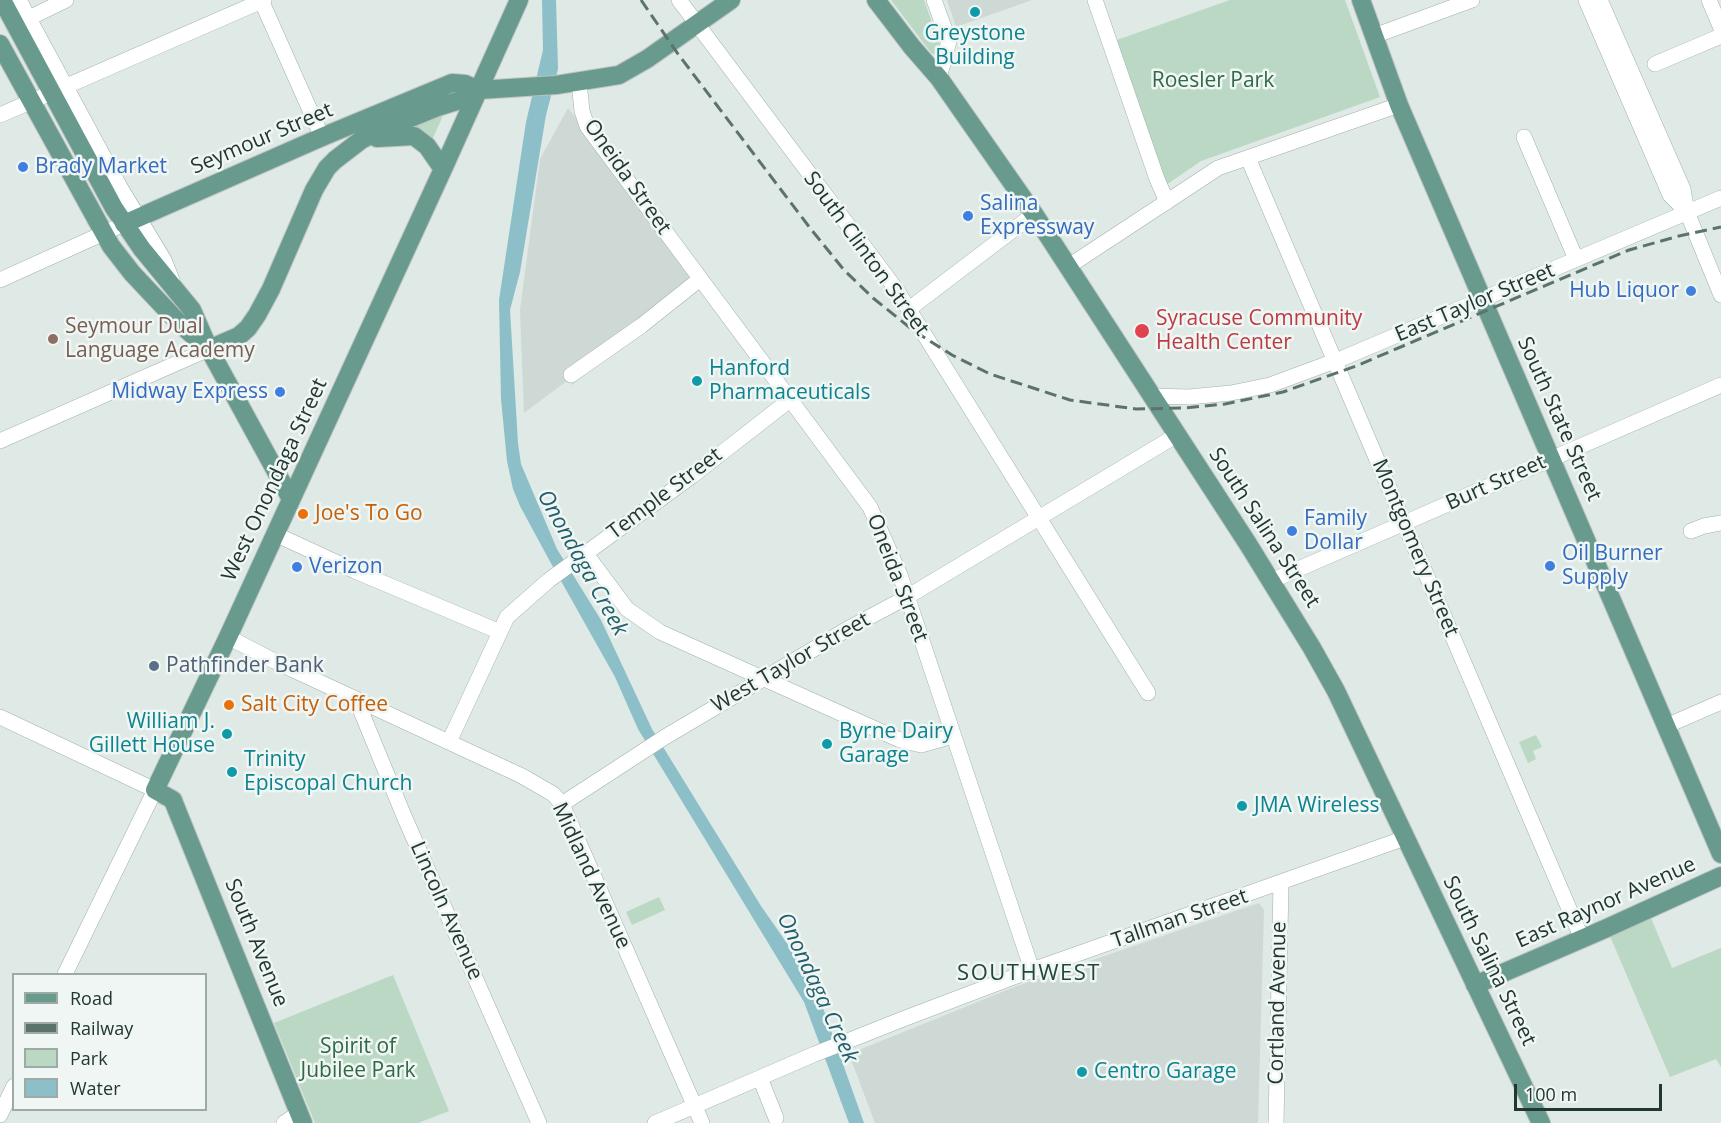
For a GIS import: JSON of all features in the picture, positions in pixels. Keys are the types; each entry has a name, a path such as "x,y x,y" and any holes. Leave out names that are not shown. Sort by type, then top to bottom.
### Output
{"main road":[{"path":"2,0 58,90 131,221 142,249 192,310 209,349 291,499"},
{"name":"West Onondaga Street","path":"155,790 228,637 519,0"},
{"path":"209,349 239,336 252,322 271,289 318,183 335,160 361,140 438,107 467,98 479,90 556,85 619,75 647,59 730,0"},
{"name":"South Salina Street","path":"876,0 939,78 1034,214 1271,581 1336,691 1541,1123"},
{"name":"South State Street","path":"1361,0 1399,105 1721,854"},
{"path":"0,44 103,233 132,273 179,323 209,349"},
{"name":"Seymour Street","path":"131,221 452,83 465,84 479,90"},
{"path":"361,140 414,136 427,146 443,170"},
{"name":"South Avenue","path":"155,790 174,802 295,1120"},
{"name":"East Raynor Avenue","path":"1475,985 1721,876"}],"street":[{"path":"19,0 58,90"},
{"path":"28,18 66,0"},
{"path":"0,115 262,0 322,137"},
{"name":"South Clinton Street","path":"679,0 896,289 1148,693"},
{"path":"934,0 949,41 939,78"},
{"path":"1095,0 1167,202"},
{"path":"1374,36 1472,0"},
{"path":"1586,0 1683,189 1688,212 1721,295"},
{"path":"1600,0 1626,78"},
{"path":"1709,0 1721,28"},
{"path":"1655,64 1721,36"},
{"name":"Oneida Street","path":"579,82 582,111 587,126 870,507 900,575 1032,970"},
{"path":"1069,266 1218,168 1399,105"},
{"path":"1524,137 1576,259"},
{"name":"Montgomery Street","path":"1248,158 1582,939"},
{"name":"East Taylor Street","path":"1152,396 1189,397 1231,393 1270,385 1335,361 1483,300 1721,198"},
{"path":"909,309 1034,214"},
{"name":"Seymour Street","path":"0,280 131,221"},
{"path":"571,375 641,326 700,279"},
{"path":"0,441 209,349"},
{"name":"Burt Street","path":"1271,581 1721,385"},
{"name":"Temple Street","path":"450,742 507,617 549,580 692,476 791,399"},
{"name":"West Taylor Street","path":"562,804 665,736 851,627 907,597 1177,435"},
{"path":"1691,531 1704,526 1721,524"},
{"path":"275,534 355,571 500,632"},
{"path":"580,558 643,621 660,632 913,744 921,745 953,736"},
{"name":"Midland Avenue","path":"228,637 522,776 553,794 562,804 702,1123"},
{"name":"Lincoln Avenue","path":"356,699 404,816 539,1123"},
{"path":"1666,726 1721,702"},
{"path":"0,717 155,790"},
{"name":"West Onondaga Street","path":"66,973 155,790"},
{"name":"Tallman Street","path":"655,1123 841,1043 1032,970 1281,884 1405,838"},
{"name":"Cortland Avenue","path":"1276,1123 1281,884"},
{"path":"760,1078 776,1118"},
{"path":"0,1115 12,1090"}],"shaded area":[{"path":"947,0 1032,0 956,27"},
{"path":"568,108 704,284 572,385 568,380 524,413 520,310 540,159"},
{"path":"1259,903 1264,910 1258,1123 875,1123 849,1054 1017,986"}],"green space":[{"path":"891,0 924,0 941,48 939,53 932,54"},
{"name":"Roesler Park","path":"1230,0 1345,0 1380,97 1201,161 1166,185 1114,41"},
{"path":"446,109 431,142 413,130 409,124"},
{"path":"1536,735 1542,747 1533,751 1536,759 1528,763 1519,742"},
{"path":"659,897 665,910 632,925 626,912"},
{"path":"1651,918 1672,968 1721,948 1721,1067 1716,1059 1670,1077 1610,936"},
{"name":"Spirit of Jubilee Park","path":"393,975 449,1111 418,1123 315,1123 274,1023"}],"water":[{"path":"542,0 556,0 558,69 546,115 520,272 510,310 521,464 557,549 601,620 652,729 818,994 864,1123 849,1123 804,1002 638,729 615,677 547,556 513,489 507,461 501,399 499,300 526,122 543,50"}],"railway":[{"path":"641,0 678,54 810,228 844,270 873,298 914,331 952,355 990,374 1070,400 1136,409 1184,408 1225,404 1283,392 1356,366 1629,250 1721,227"}],"place":[{"name":"Greystone Building","path":"975,12"},
{"name":"Brady Market","path":"23,167"},
{"name":"Salina Expressway","path":"968,216"},
{"name":"Hub Liquor","path":"1691,291"},
{"name":"Syracuse Community Health Center","path":"1142,331"},
{"name":"Seymour Dual Language Academy","path":"53,339"},
{"name":"Hanford Pharmaceuticals","path":"697,381"},
{"name":"Midway Express","path":"280,392"},
{"name":"Joe's To Go","path":"303,514"},
{"name":"Family Dollar","path":"1292,531"},
{"name":"Oil Burner Supply","path":"1550,566"},
{"name":"Verizon","path":"297,567"},
{"name":"Pathfinder Bank","path":"154,666"},
{"name":"Salt City Coffee","path":"229,705"},
{"name":"William J. Gillett House","path":"227,734"},
{"name":"Byrne Dairy Garage","path":"827,744"},
{"name":"Trinity Episcopal Church","path":"232,772"},
{"name":"JMA Wireless","path":"1242,806"},
{"name":"Centro Garage","path":"1082,1072"}],"district":[{"name":"SOUTHWEST","path":"1029,974"}],"water label":[{"name":"Onondaga Creek","path":"582,563"},
{"name":"Onondaga Creek","path":"817,988"}]}
